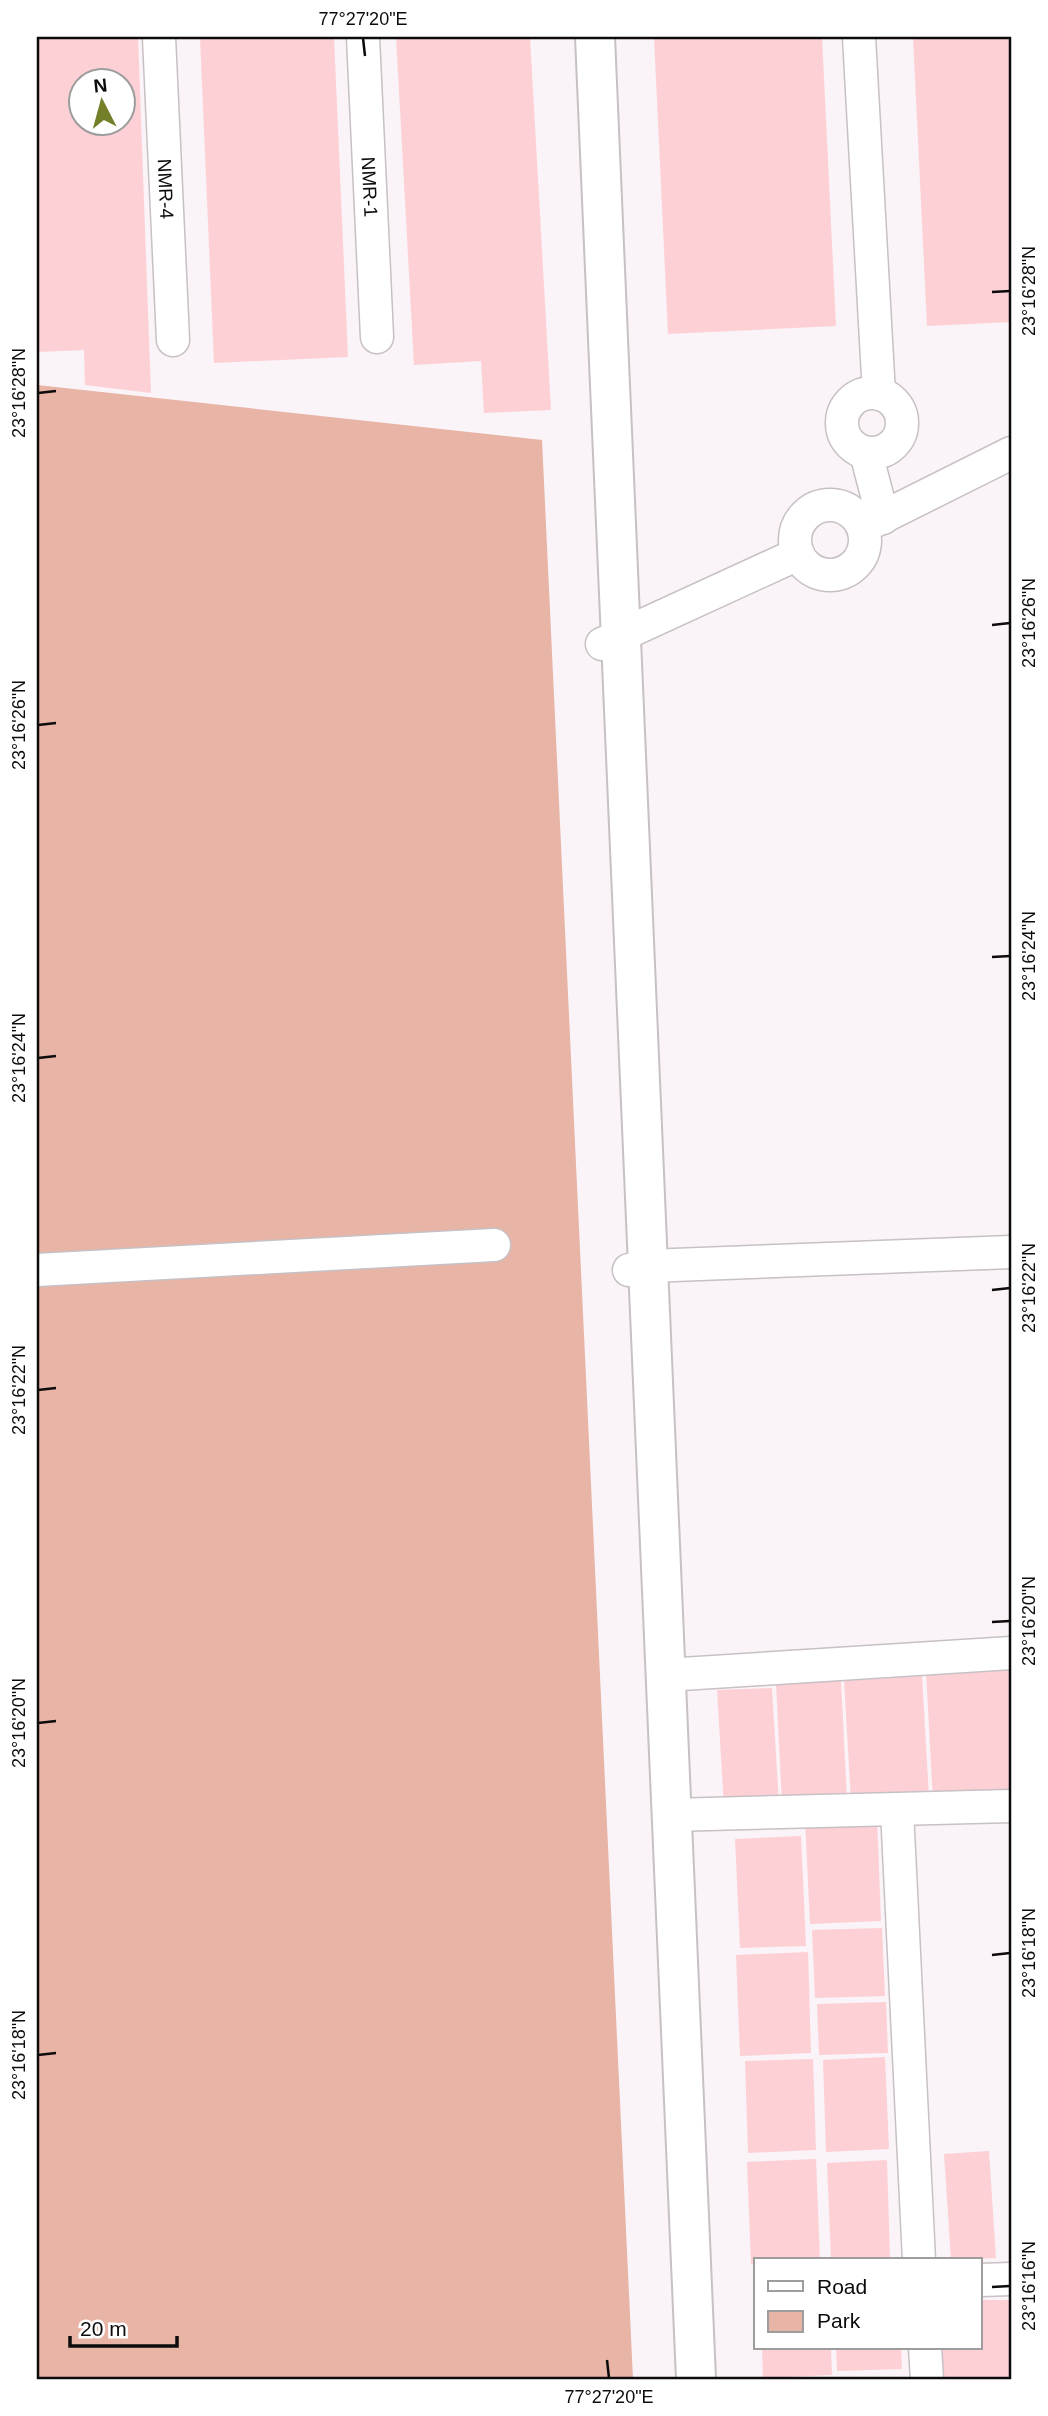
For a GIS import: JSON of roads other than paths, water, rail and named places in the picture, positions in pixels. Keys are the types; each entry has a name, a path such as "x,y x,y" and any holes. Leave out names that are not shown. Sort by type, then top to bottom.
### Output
{"street":[{"name":"NMR-4","path":"159,37 173,340"},
{"name":"NMR-1","path":"363,37 377,337"},
{"path":"576,37 611,640 639,1268 678,2379"},
{"path":"595,37 611,640"},
{"path":"859,37 879,394"},
{"path":"879,394 898,407 902,430 897,441 888,449 866,453 855,448 846,439 842,428 843,417 856,398 879,394"},
{"path":"866,453 873,522 863,554 855,566 844,573 830,576 816,573 805,565 794,540 797,527 806,515 817,507 831,505 844,508 873,522 1011,453"},
{"path":"611,640 798,554"},
{"path":"37,1270 494,1245"},
{"path":"639,1268 1011,1252"},
{"path":"639,1268 666,1675 696,2379"},
{"path":"666,1675 1011,1653"},
{"path":"671,1815 1011,1806"},
{"path":"897,1810 919,2258"},
{"path":"982,2280 1011,2279"},
{"path":"925,2350 928,2379"}]}
